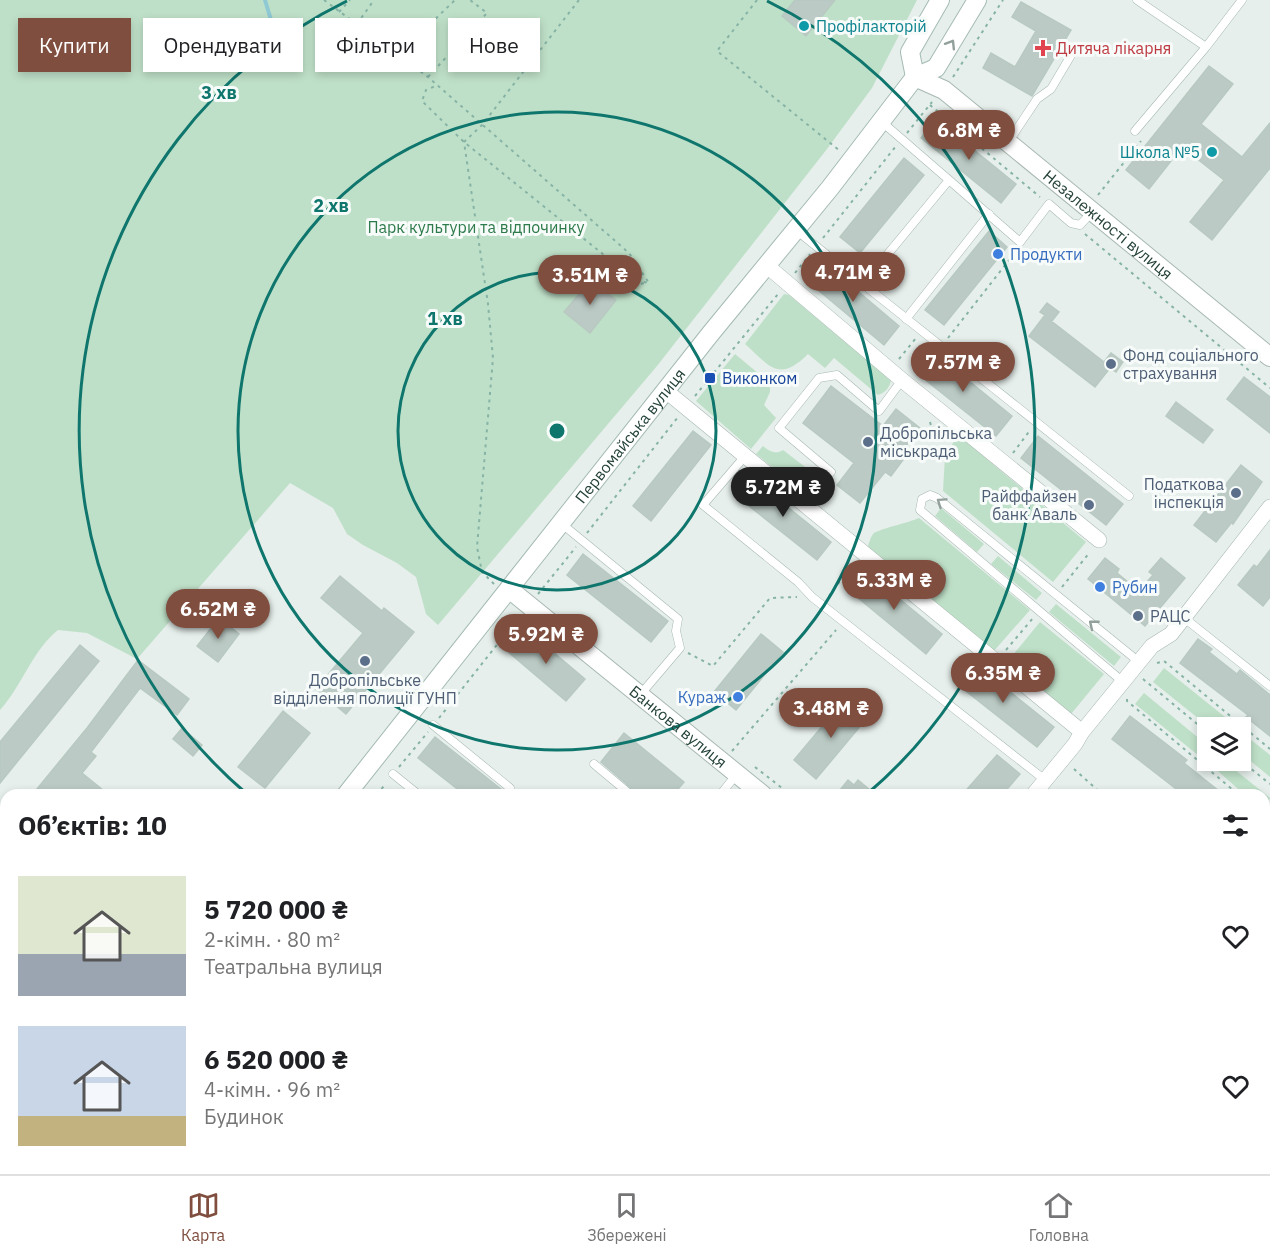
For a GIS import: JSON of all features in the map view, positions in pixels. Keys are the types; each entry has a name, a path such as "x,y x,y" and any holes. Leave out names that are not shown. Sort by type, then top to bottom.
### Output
{"main road":[{"path":"915,77 910,52 940,0"},
{"name":"Первомайська вулиця","path":"351,789 915,77 936,69 977,0"},
{"name":"Незалежності вулиця","path":"915,77 944,90 1008,143 1094,205 1270,357"},
{"name":"Банкова вулиця","path":"506,592 640,695 756,789"}],"street":[{"path":"766,264 902,380 1099,540"},
{"path":"666,391 1082,732"},
{"path":"1038,789 1152,646 1171,634 1270,507"}],"lane":[{"path":"1137,0 1206,47"},
{"path":"1136,131 1242,0"},
{"path":"1008,143 1037,99 1051,89 1070,57"},
{"path":"881,121 1020,242 1049,204 1071,222 1080,225 1094,205"},
{"path":"863,284 949,180"},
{"path":"906,319 989,214"},
{"path":"796,230 1129,496"},
{"path":"805,505 831,472 779,428 819,378 837,375 879,411 902,380"},
{"path":"746,455 703,505 798,582 812,597 1045,780"},
{"path":"930,495 937,498 1056,594 1131,671 1039,611 920,510 922,499 930,495"},
{"path":"561,523 678,619 676,631 680,648 640,695"},
{"path":"1183,617 1270,686"},
{"path":"434,725 510,788"},
{"path":"594,764 624,789"},
{"path":"393,774 412,789"},
{"path":"725,789 737,774"}],"path":[{"path":"324,0 348,18"},
{"path":"339,12 350,0"},
{"path":"361,18 374,0"},
{"path":"436,18 455,0"},
{"path":"429,77 487,13 470,0"},
{"path":"464,142 482,125 579,0"},
{"path":"757,0 717,51 851,160"},
{"path":"422,72 629,253 648,282"},
{"path":"438,85 426,90 422,101 464,142 635,280 648,282"},
{"path":"930,105 1049,204"},
{"path":"1094,205 1143,137 1136,131"},
{"path":"464,142 488,304 493,358 477,547 482,572 506,592"},
{"path":"1071,222 1270,388"},
{"path":"941,347 1015,254 1020,242"},
{"path":"622,269 604,290 648,282"},
{"path":"890,369 921,331"},
{"path":"1005,463 1037,422"},
{"path":"1056,594 1099,540"},
{"path":"680,648 713,666 770,598 827,597 862,552"},
{"path":"997,662 1039,611"},
{"path":"722,762 844,620"},
{"path":"1131,671 1164,661 1229,717"},
{"path":"1131,671 1197,724"},
{"path":"1131,671 1126,701 1232,789"},
{"path":"1251,735 1270,749"},
{"path":"1064,759 1096,789"},
{"path":"1251,769 1270,784"}],"green space":[{"name":"Парк культури та відпочинку","path":"0,0 917,0 872,88 827,149 657,366 438,625 426,614 416,577 397,563 347,534 333,508 290,483 137,659 87,633 58,630 41,648 0,710"},
{"path":"784,294 789,295 891,380 887,389 878,395 834,358 825,368 808,354 798,363 781,370 761,359 745,344"},
{"path":"735,354 770,383 770,392 764,405 776,418 751,449 696,401"},
{"path":"958,435 1086,542 1053,582 943,491 945,456"},
{"path":"763,446 773,452 783,450 813,473 814,484 807,492 756,454"},
{"path":"941,508 984,544 977,552 935,516"},
{"path":"919,518 1030,610 993,652 867,548 875,532"},
{"path":"998,556 1042,593 1036,600 991,564"},
{"path":"1056,604 1121,657 1114,666 1049,612"},
{"path":"1040,622 1104,674 1071,714 1008,661"},
{"path":"1164,668 1225,717 1197,717 1153,682"},
{"path":"1144,693 1197,737 1197,754 1135,704"},
{"path":"1251,740 1270,755 1270,777 1251,761"},
{"path":"1218,771 1236,771 1259,789 1238,789"}],"building":[{"name":"Профілакторій","path":"795,0 835,0 806,36 782,16"},
{"name":"Дитяча лікарня","path":"1021,2 1071,30 1032,96 983,68 991,53 1015,67 1036,31 1012,17"},
{"name":"Школа №5","path":"1209,66 1233,84 1201,124 1242,157 1270,123 1270,168 1212,240 1190,222 1224,180 1182,147 1149,189 1126,170"},
{"path":"936,119 1016,184 1001,203 921,138"},
{"path":"904,158 924,175 860,253 840,237"},
{"path":"989,231 1007,247 944,325 925,310"},
{"path":"822,261 899,326 884,345 806,280"},
{"path":"591,280 616,300 590,333 564,312"},
{"path":"1047,303 1059,312 1052,321 1050,320 1104,362 1111,353 1123,362 1116,372 1110,368 1095,387 1029,336 1045,315 1040,312"},
{"path":"931,350 1012,416 996,436 914,371"},
{"path":"1244,377 1270,397 1270,433 1227,399"},
{"name":"Добропільська міськрада","path":"831,386 883,426 896,409 920,428 898,456 903,460 891,476 885,472 860,503 837,485 854,463 803,423"},
{"path":"1176,402 1213,430 1203,443 1166,416"},
{"path":"693,431 711,445 651,521 633,506"},
{"path":"1038,436 1123,504 1106,525 1021,458"},
{"name":"Податкова інспекція","path":"1241,465 1262,482 1233,524 1232,522 1216,542 1194,525"},
{"path":"749,476 831,542 817,560 734,494"},
{"path":"1270,550 1270,597 1263,606 1238,585 1254,565 1257,567"},
{"path":"583,554 668,621 651,642 567,575"},
{"path":"1105,558 1119,569 1117,573 1139,591 1153,575 1149,572 1161,558 1185,578 1145,626 1088,579"},
{"path":"862,568 942,634 926,654 846,588"},
{"name":"Добропільське відділення полиції ГУНП","path":"340,576 382,611 384,608 414,632 346,714 316,689 363,633 321,598"},
{"path":"219,618 239,634 218,662 197,646"},
{"path":"526,629 585,679 566,701 507,651"},
{"path":"761,634 783,652 736,710 714,692"},
{"path":"1198,639 1212,649 1209,652 1237,674 1240,670 1270,695 1270,736 1251,721 1251,717 1246,717 1248,715 1180,663"},
{"path":"80,645 99,661 0,783 0,742"},
{"path":"138,660 189,699 177,715 140,688 91,752 96,756 82,773 102,789 37,789"},
{"path":"970,660 1054,727 1037,747 953,681"},
{"path":"845,699 867,718 816,779 794,760"},
{"path":"283,711 310,733 265,788 238,767"},
{"path":"1130,716 1187,760 1184,763 1216,789 1176,789 1112,739"},
{"path":"182,728 202,745 193,756 173,739"},
{"path":"624,733 684,782 678,789 632,789 601,762"},
{"path":"435,737 501,789 457,789 418,758"},
{"path":"997,755 1020,774 1007,789 967,789"},
{"path":"848,780 854,785 858,780 869,789 841,789"}],"waterway":[{"path":"265,0 270,18"}],"place":[{"name":"Профілакторій","path":"804,26"},
{"name":"Дитяча лікарня","path":"1043,48"},
{"name":"Школа №5","path":"1212,152"},
{"name":"Продукти","path":"998,254"},
{"name":"Фонд соціального страхування","path":"1111,364"},
{"name":"Виконком","path":"710,378"},
{"name":"Добропільська міськрада","path":"868,442"},
{"name":"Податкова інспекція","path":"1236,493"},
{"name":"Райффайзен банк Аваль","path":"1089,505"},
{"name":"Рубин","path":"1100,587"},
{"name":"РАЦС","path":"1138,616"},
{"name":"Добропільське відділення полиції ГУНП","path":"365,661"},
{"name":"Кураж","path":"738,697"}]}
